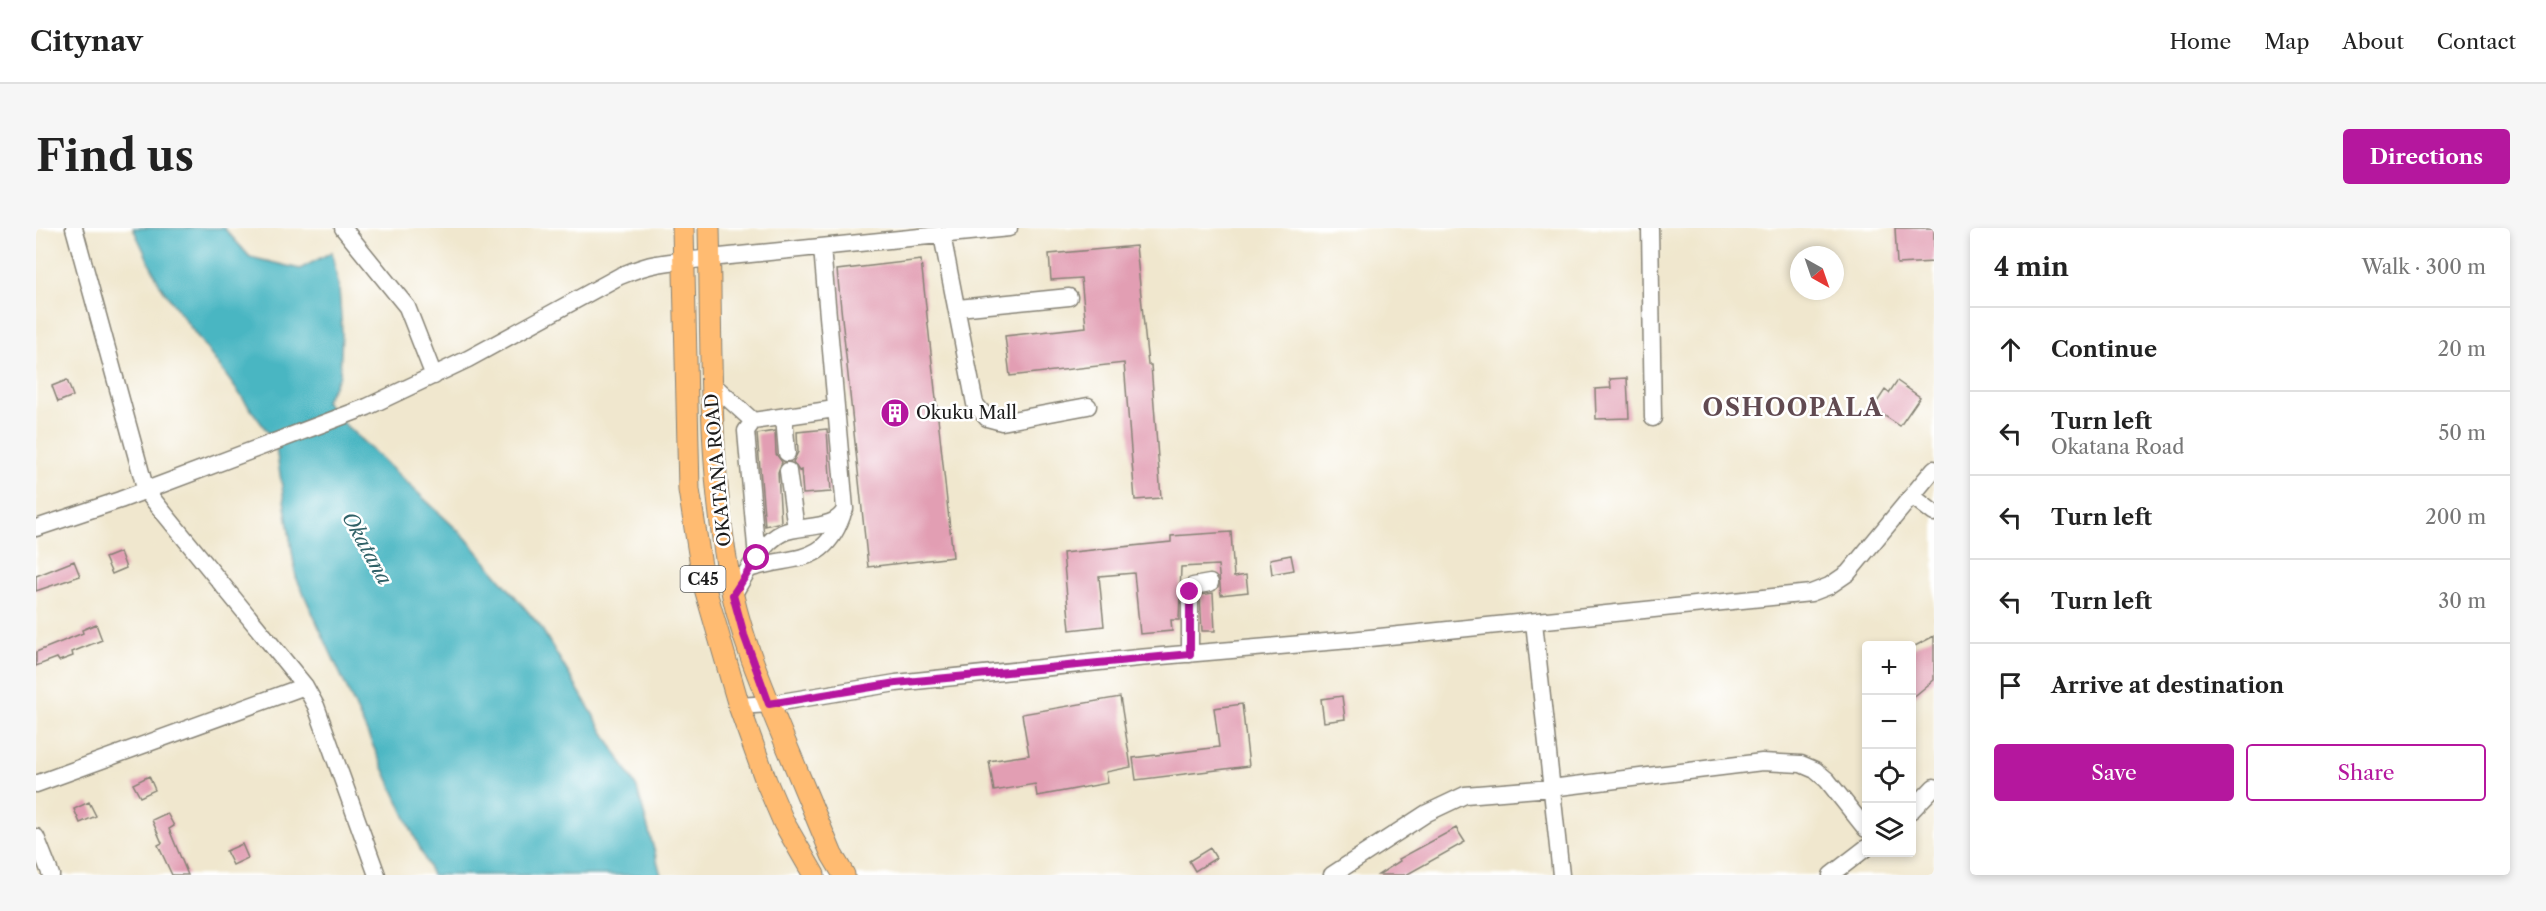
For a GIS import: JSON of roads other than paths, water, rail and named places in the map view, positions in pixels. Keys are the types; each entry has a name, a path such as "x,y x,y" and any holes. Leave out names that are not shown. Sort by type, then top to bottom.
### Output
{"main road":[{"name":"C45","path":"683,228 683,262"},
{"name":"C45","path":"709,228 710,258"},
{"name":"OKATANA ROAD","path":"710,258 710,382 716,479 733,595 744,635 769,704 832,855 844,875"},
{"name":"OKATANA ROAD","path":"683,262 688,490 704,585 738,706 784,823 814,875"}],"street":[{"path":"74,228 146,490 305,686 316,706 377,875"},
{"path":"343,228 407,307 435,376"},
{"path":"36,528 146,490 367,407 435,376 620,276 656,264 822,248 970,230 1009,228"},
{"path":"1650,228 1653,418"},
{"path":"942,235 975,404 987,418 1002,422 1088,406"},
{"path":"753,563 814,554 835,536 845,509 822,248"},
{"path":"958,308 1069,297"},
{"path":"710,382 753,421"},
{"path":"753,563 746,431 753,421 835,409"},
{"path":"784,417 787,453"},
{"path":"738,706 769,704 896,683 1811,593 1829,586 1848,573 1934,469"},
{"path":"788,471 796,530"},
{"path":"1912,496 1934,513"},
{"path":"733,595 753,563 769,543 782,533 834,522 842,516"},
{"path":"1190,654 1190,592 1193,586 1210,583"},
{"path":"1534,622 1561,875"},
{"path":"36,784 305,686"},
{"path":"1332,875 1427,813 1465,795 1551,788 1762,762 1801,764 1815,770 1827,780 1862,824"},
{"path":"1916,805 1934,788"},
{"path":"36,837 51,875"},
{"path":"1831,875 1862,851"}],"water":[{"name":"Okatana","path":"133,228 224,228 250,257 300,269 332,252 339,288 342,332 340,375 325,401 338,418 466,538 540,626 637,788 661,875 432,875 296,577 275,442 161,287"}],"place":[{"name":"Okuku Mall","path":"895,413"}],"district":[{"name":"OSHOOPALA","path":"1793,407"}]}
